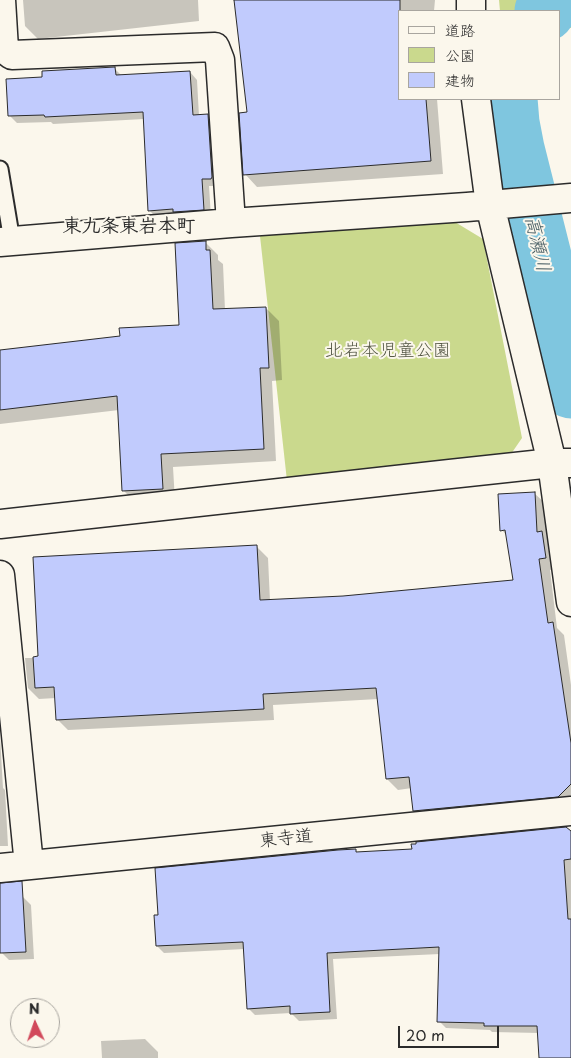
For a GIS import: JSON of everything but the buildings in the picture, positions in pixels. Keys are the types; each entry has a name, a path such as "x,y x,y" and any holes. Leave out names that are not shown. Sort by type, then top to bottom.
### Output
{"street":[{"path":"2,0 6,59 215,47 220,60 231,223"},
{"path":"476,100 499,204 563,463 571,602"},
{"path":"6,241 560,199"},
{"path":"0,524 563,463"},
{"path":"0,575 29,865"},
{"name":"東寺道","path":"0,868 571,811"}],"lane":[{"path":"0,168 6,241"}],"green space":[{"path":"499,0 534,0 528,10 500,10"},
{"path":"571,5 571,28 561,28 561,21"},
{"name":"北岩本児童公園","path":"450,219 483,239 522,438 511,454 287,481 260,236"}],"waterway":[{"name":"高瀬川","path":"546,10 552,0"},
{"name":"高瀬川","path":"507,100 514,149 549,288 571,388"}],"district":[{"name":"東九条東岩本町","path":"129,227"}]}
